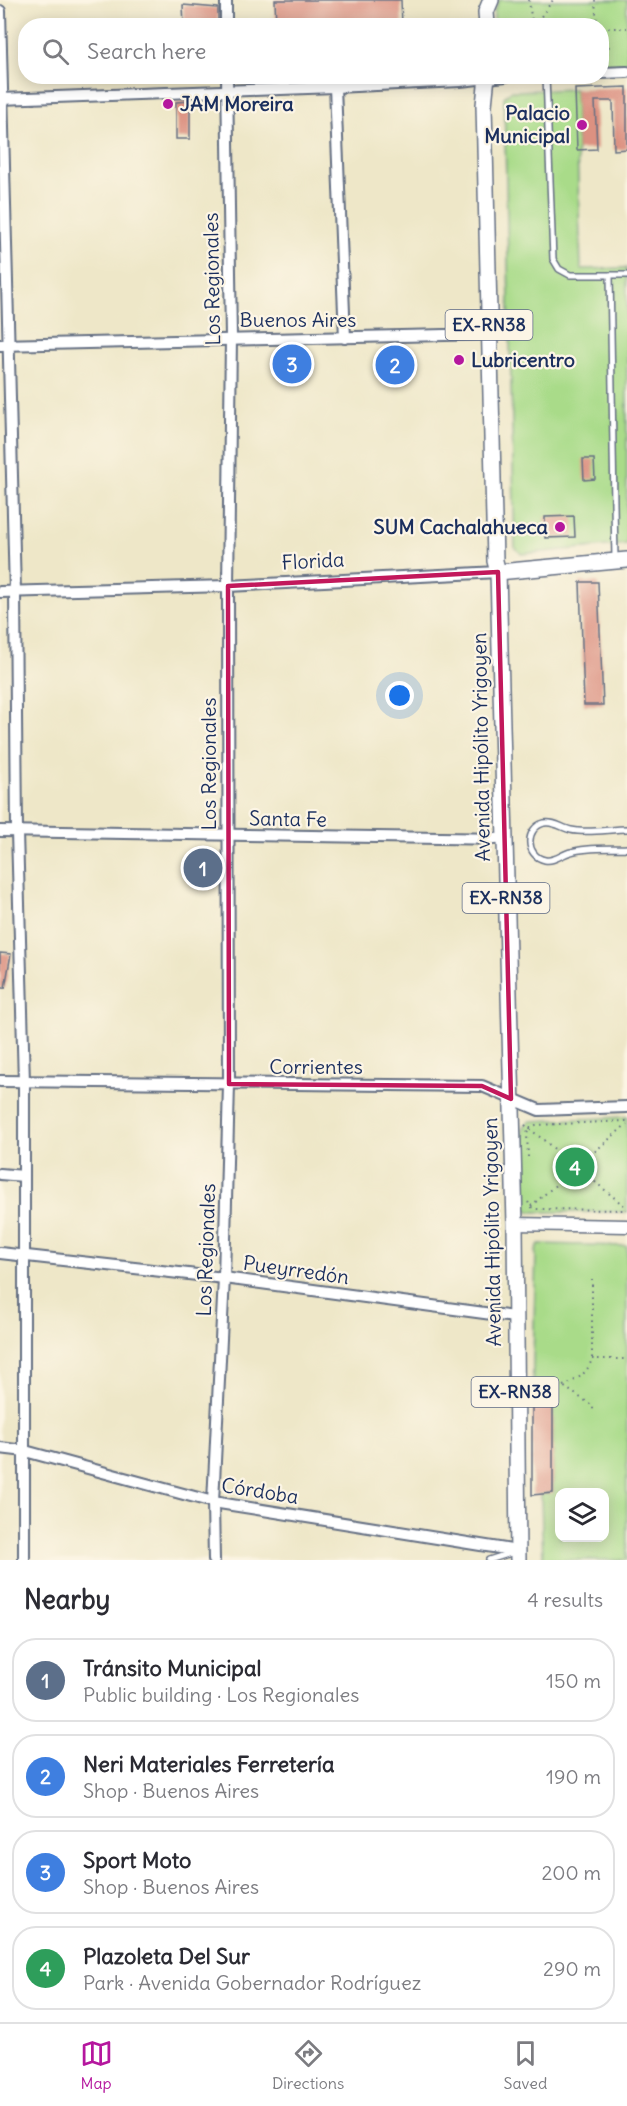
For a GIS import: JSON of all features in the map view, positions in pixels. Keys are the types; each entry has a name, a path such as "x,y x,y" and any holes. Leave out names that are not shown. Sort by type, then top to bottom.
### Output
{"main road":[{"name":"Avenida Hipólito Yrigoyen","path":"487,84 484,105 495,561 498,572 505,839 514,1224 518,1555"},
{"name":"Florida","path":"498,572 621,561"}],"street":[{"path":"226,0 226,18"},
{"path":"0,11 4,345 15,592 17,832 24,1082 24,1560"},
{"path":"609,73 627,72"},
{"name":"Los Regionales","path":"214,1560 213,1502 224,1278 229,1084 227,836 231,338 226,84"},
{"path":"1,99 398,84"},
{"path":"335,87 345,338"},
{"name":"Buenos Aires","path":"4,345 231,338 489,334"},
{"name":"Florida","path":"0,592 228,586 498,572"},
{"name":"Santa Fe","path":"0,831 505,839"},
{"name":"Corrientes","path":"0,1081 482,1086 539,1110 627,1107"},
{"path":"0,1174 24,1176"},
{"path":"514,1224 627,1226"},
{"name":"Pueyrredón","path":"0,1253 224,1278 514,1317"},
{"name":"Córdoba","path":"0,1448 25,1451 213,1502 518,1555"}],"lane":[{"path":"546,84 553,260 558,269 570,275 627,275"},
{"path":"610,275 621,561"},
{"path":"627,829 571,830 545,823 534,828 529,838 534,854 545,860 580,850 627,848"},
{"path":"489,1560 518,1555"}],"path":[{"path":"529,0 531,18"},
{"path":"540,18 553,0"},
{"path":"595,0 596,18"},
{"path":"609,28 627,28"},
{"path":"514,1224 531,1206 627,1122"},
{"path":"528,1157 527,1134 529,1128 536,1125 627,1122"},
{"path":"525,1125 627,1209"},
{"path":"528,1203 536,1209 627,1209"},
{"path":"563,1386 577,1380 589,1368 592,1359 592,1279"},
{"path":"592,1359 626,1359"},
{"path":"515,1382 542,1382 563,1386 593,1406 593,1413"}],"highlighted area":[{"path":"498,572 511,1099 482,1086 229,1084 228,586"}],"green space":[{"path":"499,0 627,0 627,64 609,64 609,18 494,18"},
{"path":"575,89 581,269 627,268 627,544 522,554 515,548 504,97 511,91"},
{"path":"627,1117 627,1212 532,1212 527,1210 524,1204 523,1130 525,1125 531,1121"},
{"path":"539,1244 627,1246 627,1560 543,1560 541,1494 553,1492 553,1399 532,1399 536,1251"}],"building":[{"path":"275,0 401,0 402,18 276,18"},
{"path":"183,5 218,8 218,18 184,18"},
{"name":"Palacio Municipal","path":"627,87 627,149 614,150 613,101 595,101 597,149 577,150 575,89"},
{"path":"190,101 190,139 176,139 176,102"},
{"path":"583,459 594,459 595,479 584,480"},
{"name":"SUM Cachalahueca","path":"574,516 575,537 545,538 545,517"},
{"path":"580,582 598,582 603,705 584,705"},
{"path":"0,953 11,954 5,988 0,988"},
{"path":"553,1399 553,1493 532,1495 532,1400"}],"place":[{"name":"JAM Moreira","path":"168,104"},
{"name":"Palacio Municipal","path":"582,125"},
{"name":"Lubricentro","path":"459,360"},
{"name":"Sport Moto","path":"292,364"},
{"name":"Neri Materiales Ferretería","path":"395,365"},
{"name":"SUM Cachalahueca","path":"560,527"},
{"name":"Tránsito Municipal","path":"203,868"},
{"name":"Plazoleta Del Sur","path":"575,1167"}]}
